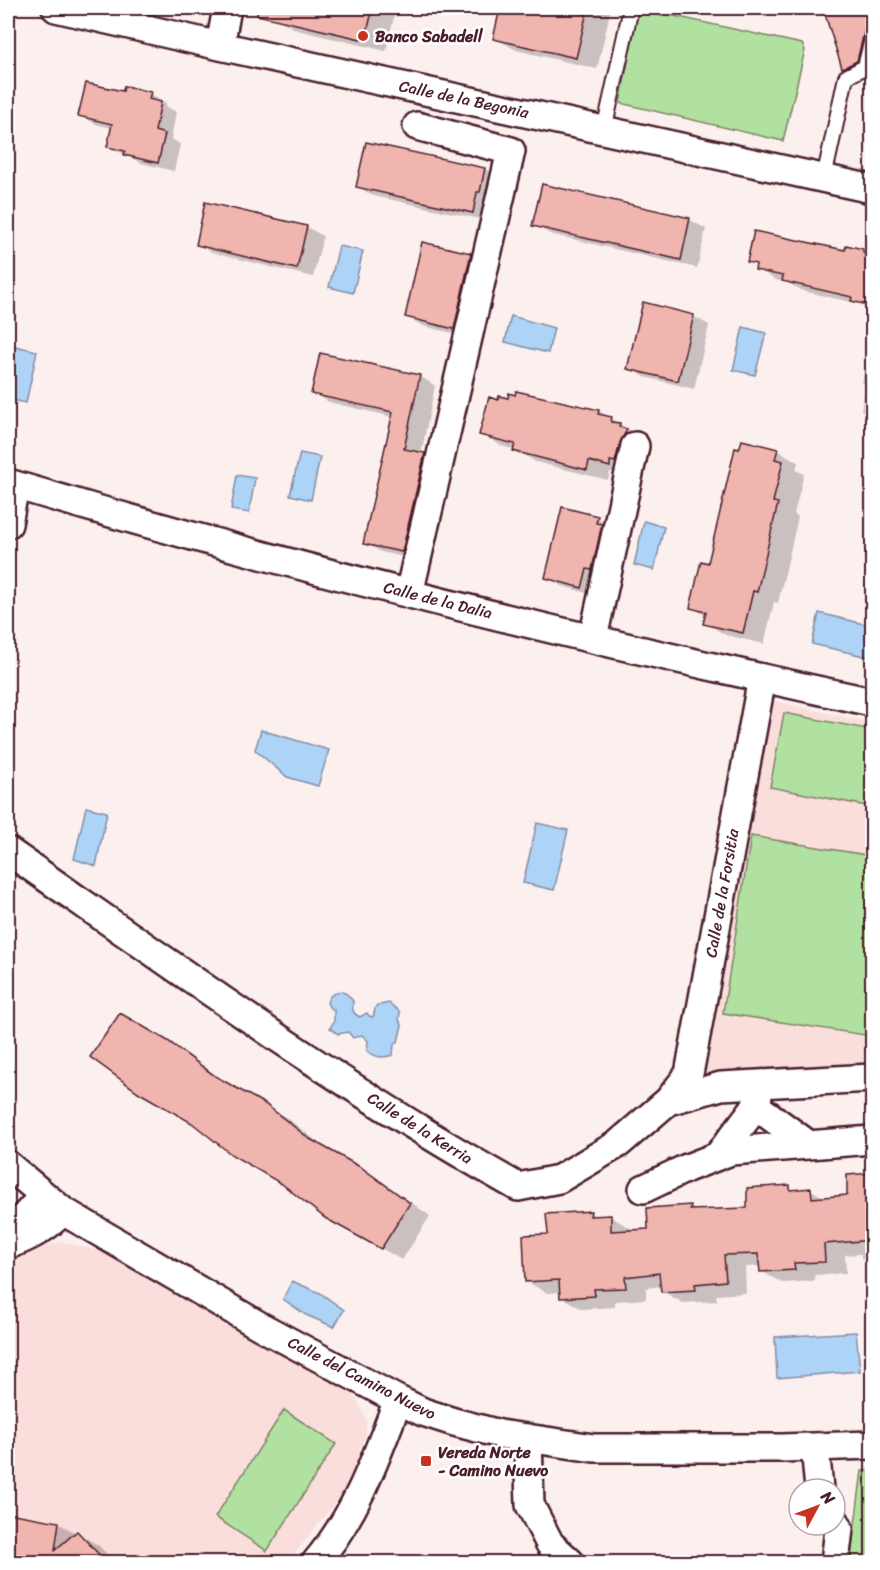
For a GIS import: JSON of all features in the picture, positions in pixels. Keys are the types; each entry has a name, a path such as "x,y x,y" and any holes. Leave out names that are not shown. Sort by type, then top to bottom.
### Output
{"street":[{"name":"Calle de la Begonia","path":"57,8 220,46 873,189"},
{"path":"220,46 227,8"},
{"path":"409,594 511,151 417,126"},
{"path":"593,638 635,446"},
{"path":"8,524 11,484"},
{"name":"Calle de la Dalia","path":"11,484 105,512 409,594 873,702"},
{"name":"Calle de la Forsitia","path":"668,1101 689,1074 762,678"},
{"name":"Calle de la Kerria","path":"8,851 298,1053 518,1187 559,1179 618,1144 668,1101 721,1086 758,1095 873,1078"},
{"path":"718,1156 758,1095 809,1145"},
{"path":"643,1189 687,1168 731,1151 873,1140"},
{"name":"Calle del Camino Nuevo","path":"8,1165 53,1204 260,1326 423,1412 500,1434 594,1448 873,1445"},
{"path":"8,1239 22,1219 53,1204 52,1223 33,1235 8,1245"},
{"path":"316,1563 340,1530 362,1490 398,1400"},
{"path":"528,1438 530,1505 550,1544 570,1563"},
{"path":"815,1447 818,1477"},
{"path":"835,1563 838,1537"}],"lane":[{"path":"604,130 631,8"},
{"path":"824,178 846,77 865,67 873,39"}],"shaded area":[{"path":"766,699 872,723 872,1065 705,1074"},
{"path":"61,1241 103,1252 350,1392 358,1401 367,1421 365,1437 346,1490 288,1562 8,1562 8,1264 27,1253"}],"green space":[{"path":"647,10 802,44 805,50 783,141 620,103 637,15 640,11"},
{"path":"784,713 872,730 872,807 770,787"},
{"path":"751,836 872,856 871,1036 723,1013"},
{"path":"284,1410 336,1444 267,1551 215,1517"},
{"path":"872,1470 872,1562 850,1562 862,1471"}],"water":[{"path":"339,246 363,251 353,293 329,287"},
{"path":"511,316 554,328 548,353 505,342"},
{"path":"743,327 766,333 755,375 733,370"},
{"path":"15,346 37,351 26,403 8,399 8,378"},
{"path":"300,453 320,457 311,500 290,495"},
{"path":"237,475 255,478 249,513 231,510"},
{"path":"644,521 664,527 654,570 634,565"},
{"path":"819,613 872,626 868,657 812,644"},
{"path":"261,730 329,750 318,786 287,777 255,750"},
{"path":"86,807 107,812 96,866 74,859"},
{"path":"537,823 568,830 554,890 523,883"},
{"path":"340,991 347,994 353,1001 353,1011 360,1017 367,1013 373,1017 376,1006 389,1003 400,1012 399,1020 402,1025 398,1042 394,1044 393,1055 383,1057 373,1055 367,1051 368,1041 362,1035 353,1038 348,1032 338,1034 330,1028 334,1021 334,1010 327,1002 331,995"},
{"path":"292,1281 320,1293 344,1310 334,1327 306,1315 283,1299"},
{"path":"856,1332 860,1371 777,1378 775,1337"}],"building":[{"path":"258,8 373,8 365,40 257,15"},
{"path":"500,8 588,8 576,58 493,39"},
{"path":"823,8 870,8 857,61 842,68"},
{"path":"86,83 123,91 124,86 151,92 149,99 161,102 155,131 165,134 158,163 124,155 125,151 107,147 112,124 78,116"},
{"path":"366,142 485,168 473,213 356,187"},
{"path":"542,184 690,218 681,260 532,226"},
{"path":"205,202 307,226 297,269 196,245"},
{"path":"754,231 845,250 846,245 863,249 863,253 873,255 873,306 851,301 852,297 782,281 783,276 755,270 756,264 747,262"},
{"path":"422,242 471,253 454,329 405,317"},
{"path":"643,302 694,315 678,381 627,369"},
{"path":"320,353 420,375 404,449 425,453 402,552 363,544 393,412 311,394"},
{"path":"516,391 599,410 598,414 612,417 611,422 620,423 619,427 627,429 615,462 610,461 610,467 589,461 587,470 513,451 515,444 479,435 489,397 498,400 499,396 508,398 509,393 515,395"},
{"path":"742,440 778,449 775,459 783,461 773,502 778,503 757,592 753,591 743,633 703,624 706,612 690,608 701,561 708,563 735,448 739,449"},
{"path":"562,507 598,516 596,523 602,524 592,570 587,569 582,588 545,578"},
{"path":"120,1013 168,1041 215,1076 265,1104 310,1139 362,1168 410,1203 381,1249 325,1218 282,1184 232,1155 192,1123 138,1092 90,1057"},
{"path":"873,1173 873,1240 824,1244 825,1262 794,1263 795,1270 760,1272 758,1254 724,1255 726,1281 695,1284 696,1290 661,1292 659,1273 625,1277 626,1288 594,1289 595,1296 560,1298 559,1280 525,1282 523,1235 548,1234 546,1214 591,1211 590,1216 611,1215 611,1231 648,1229 647,1208 691,1205 690,1210 747,1208 747,1188 790,1185 790,1190 811,1188 812,1198 847,1195 847,1175"},
{"path":"8,1513 59,1522 55,1550 77,1531 107,1563 8,1563"}],"place":[{"name":"Banco Sabadell","path":"363,36"},
{"name":"Vereda Norte - Camino Nuevo","path":"426,1461"}]}
